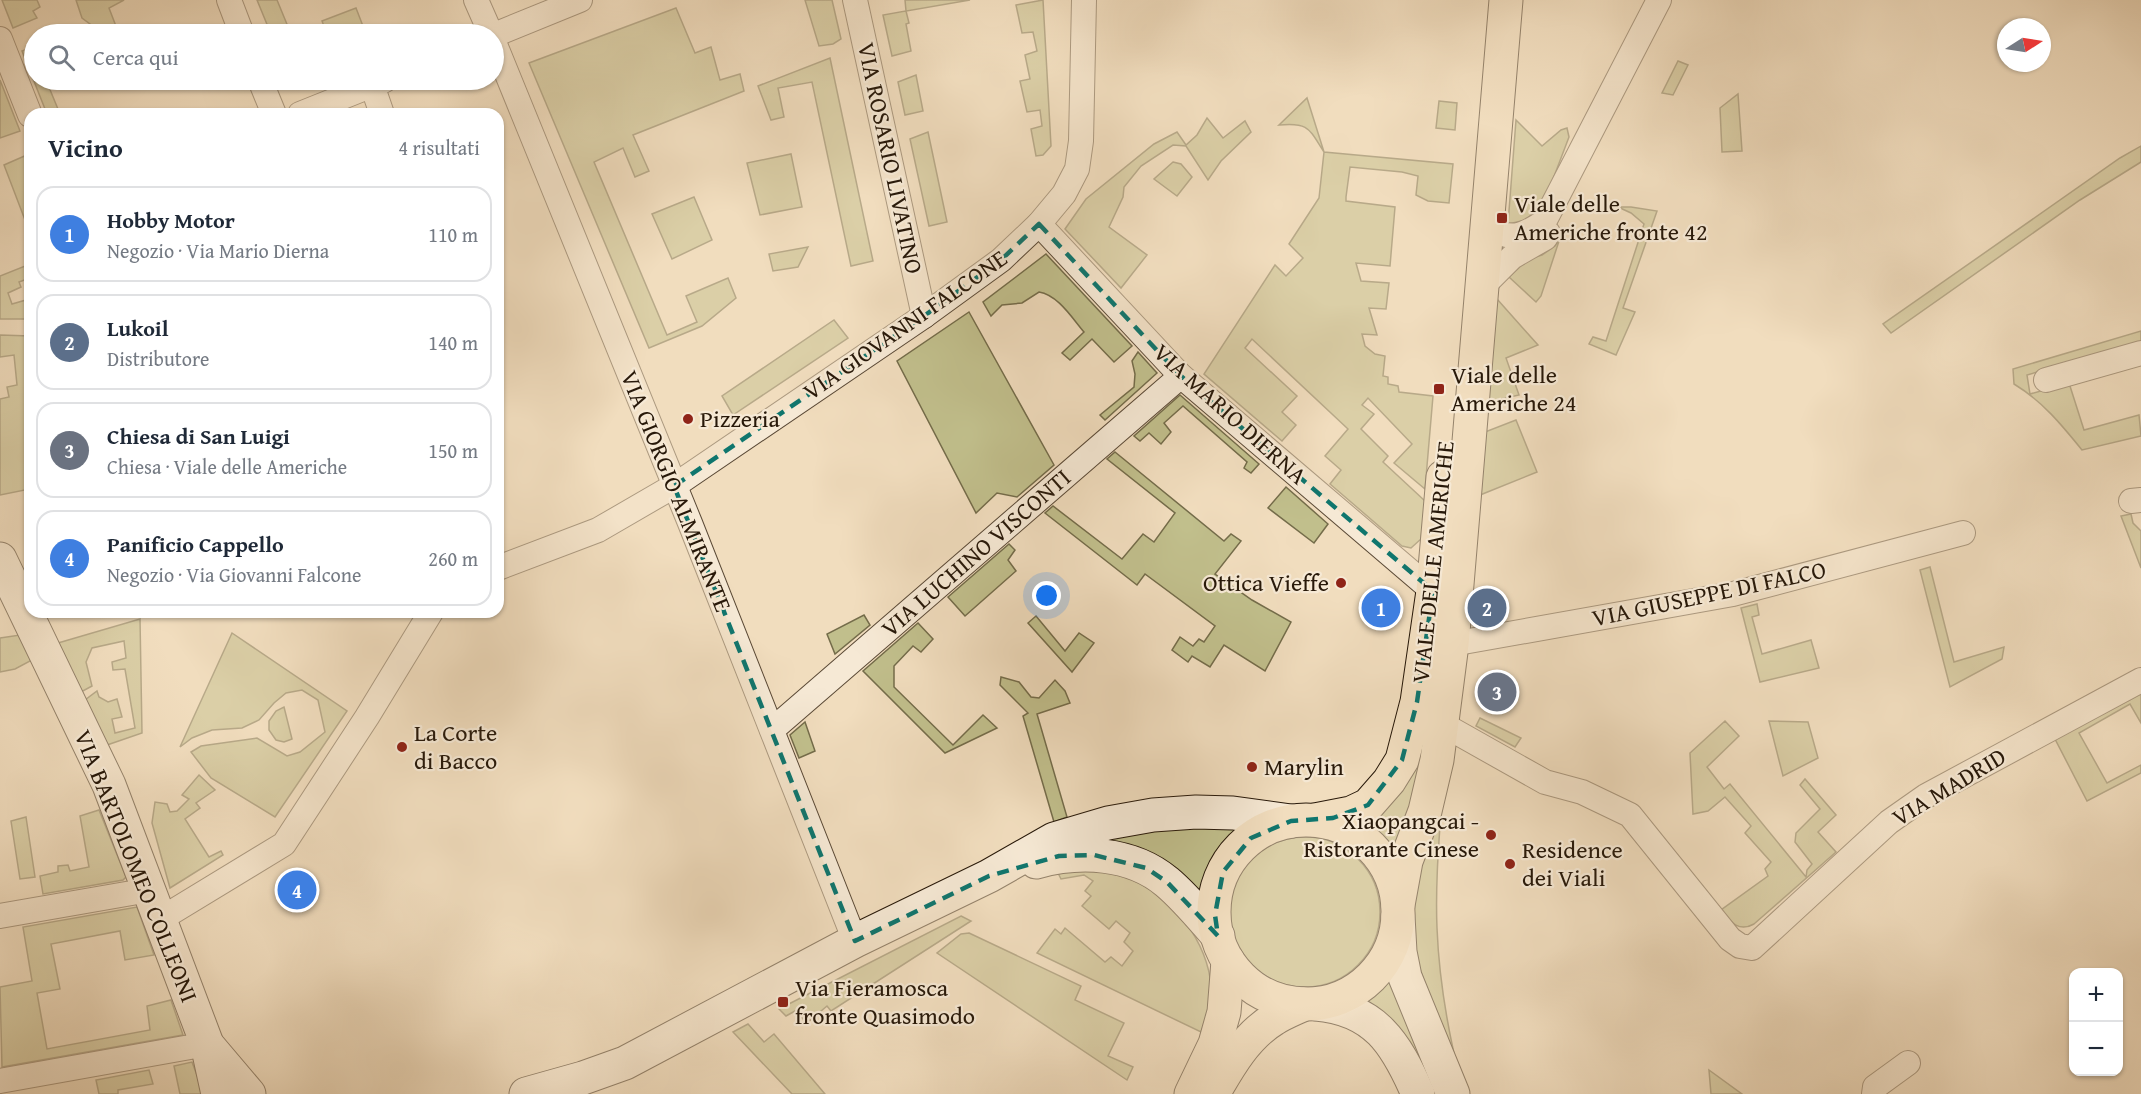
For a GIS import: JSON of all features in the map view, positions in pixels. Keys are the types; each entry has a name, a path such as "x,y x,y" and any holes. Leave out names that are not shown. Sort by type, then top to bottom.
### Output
{"main road":[{"name":"VIALE DELLE AMERICHE","path":"1303,820 1351,813 1368,805 1389,782 1402,760 1417,702 1433,591 1484,0"},
{"name":"VIALE DELLE AMERICHE","path":"1398,910 1406,861 1425,811 1437,760 1452,644 1506,0"},
{"name":"VIA BARTOLOMEO COLLEONI","path":"0,559 24,609"},
{"name":"VIA BARTOLOMEO COLLEONI","path":"28,618 109,786 207,1044"},
{"path":"526,1094 584,1078 625,1063 855,941 988,876 1054,839 1108,823 1153,815 1196,812 1233,813 1336,825 1355,834 1372,847 1385,864 1394,884 1400,952 1405,977 1453,1094"},
{"path":"1191,1094 1215,1044 1224,1012 1223,949 1215,915 1216,893 1223,872 1235,854 1251,838 1270,827 1303,820"},
{"path":"988,876 1059,856 1094,855 1120,859 1146,868 1167,882 1223,949 1243,978 1260,992 1281,1001 1335,1005 1349,1010 1381,1031 1399,1055 1418,1094"},
{"path":"1213,1094 1234,1059 1251,1038 1273,1019 1310,1004 1341,998 1364,984 1382,965 1393,942 1398,910"},
{"path":"207,1044 218,1094"},
{"path":"207,1044 249,1094"}],"street":[{"path":"229,0 238,24"},
{"path":"476,0 487,24"},
{"path":"504,30 580,0"},
{"name":"VIA ROSARIO LIVATINO","path":"855,0 924,316"},
{"name":"VIA GIOVANNI FALCONE","path":"504,565 598,531 674,486 924,316 1001,260 1039,224 1064,194 1077,169 1081,141 1084,0"},
{"path":"1486,227 1502,236 1513,236 1528,233 1544,222 1659,0"},
{"path":"0,39 27,108"},
{"name":"VIA GIORGIO ALMIRANTE","path":"504,67 855,941"},
{"path":"264,90 272,108"},
{"path":"315,108 358,90"},
{"path":"379,90 381,108"},
{"path":"1481,288 1512,257 1545,238 1563,209 1564,183"},
{"name":"VIA MARIO DIERNA","path":"1039,224 1181,376 1433,591"},
{"path":"2046,380 2141,353"},
{"name":"VIA LUCHINO VISCONTI","path":"772,730 1181,376"},
{"name":"VIA GIUSEPPE DI FALCO","path":"1452,644 1732,594 1963,533"},
{"path":"0,916 154,905 284,844 367,717 426,618"},
{"name":"VIA MADRID","path":"1442,724 1545,782 1582,792 1630,815 1730,939 1740,946 1752,948 1889,822 1926,796 2141,680"},
{"path":"0,1081 207,1044"},
{"path":"1874,1094 1875,1088 1908,1063"}],"highlighted area":[{"path":"1039,224 1181,376 1433,591 1417,702 1402,760 1368,805 1333,818 1291,821 1251,838 1223,872 1215,915 1218,936 1167,882 1146,868 1094,855 1059,856 989,876 855,941 674,486 924,316 1001,260"}],"shaded area":[{"path":"2,0 37,0 40,7 33,11 37,18 13,28"},
{"path":"76,0 124,0 109,8 115,24 90,24 82,18"},
{"path":"257,0 277,0 287,24 267,24"},
{"path":"805,0 832,0 841,39 833,44 819,46"},
{"path":"905,0 970,0 906,11"},
{"path":"1043,0 1051,146 1043,155 1036,156 1031,129 1042,126 1040,110 1027,112 1020,81 1030,79 1025,55 1037,51 1033,32 1022,33 1016,5"},
{"path":"356,8 362,24 323,24 322,21"},
{"path":"676,8 695,53 711,47 720,80 740,74 744,91 633,135 649,171 635,177 623,148 594,162 667,335 697,322 686,296 728,278 736,298 702,326 649,348 529,63"},
{"path":"906,11 911,51 892,56 883,15"},
{"path":"830,58 873,261 851,266 812,82 778,88 784,117 771,120 758,86"},
{"path":"1678,61 1688,65 1673,95 1662,93"},
{"path":"916,75 923,111 905,115 898,82"},
{"path":"0,80 20,131 0,138"},
{"path":"37,90 50,90 58,108 45,108"},
{"path":"1738,94 1742,151 1722,152 1720,108"},
{"path":"1307,98 1324,152 1311,133 1302,126 1279,125"},
{"path":"1439,101 1457,103 1455,130 1436,128"},
{"path":"1207,118 1223,138 1245,121 1251,132 1221,161 1208,180 1186,146 1173,145 1141,166 1124,187 1123,197 1109,227 1147,255 1121,288 1065,229 1086,199 1154,144 1177,132 1186,145 1197,135"},
{"path":"1516,120 1542,146 1561,130 1567,128 1569,137 1550,187 1537,209 1526,220 1508,224"},
{"path":"928,132 947,222 929,226 910,139"},
{"path":"2141,146 2141,162 2080,200 1891,333 1883,324 2120,158"},
{"path":"1324,152 1453,164 1449,203 1428,201 1416,195 1418,176 1402,172 1350,167 1346,197 1346,201 1395,207 1390,266 1356,263 1361,281 1389,283 1386,309 1369,308 1377,335 1362,334 1365,346 1375,354 1385,356 1383,376 1388,377 1388,384 1398,386 1399,392 1433,396 1425,489 1394,463 1412,444 1368,398 1362,405 1374,414 1361,429 1388,456 1383,462 1425,501 1421,539 1411,548 1402,546 1330,484 1341,470 1325,456 1348,429 1252,339 1245,348 1297,396 1282,412 1296,425 1282,441 1204,374 1275,265 1286,276 1303,258 1289,244 1319,198"},
{"path":"791,154 802,207 760,215 747,163"},
{"path":"24,156 24,217 4,165"},
{"path":"1173,162 1181,164 1192,177 1177,196 1154,179"},
{"path":"694,197 712,240 672,259 652,214"},
{"path":"1618,207 1657,211 1623,308 1635,312 1616,355 1589,344 1593,337 1606,341 1644,224 1631,213"},
{"path":"1560,238 1541,296 1536,302 1509,277 1528,259 1542,255 1555,246"},
{"path":"808,247 798,267 773,271 769,254"},
{"path":"1046,254 1132,346 1114,362 1092,339 1070,360 1062,353 1084,332 1064,308 1046,294 1039,292 1022,303 1002,305 991,316 983,302"},
{"path":"24,266 24,280 19,282 21,287 8,293 12,304 24,301 24,319 0,319 0,276"},
{"path":"1497,299 1538,345 1506,358 1519,395 1488,402"},
{"path":"969,312 1054,465 1017,497 997,493 976,513 897,361"},
{"path":"834,320 848,338 733,415 722,396"},
{"path":"2141,331 2141,342 2027,375 2030,394 2069,383 2084,430 2139,415 2141,436 2082,450 2042,405 2014,384 2013,369"},
{"path":"0,335 24,336 24,490 0,495 0,399 9,397 7,387 17,385 14,355 0,357"},
{"path":"1138,352 1157,373 1105,420 1100,415 1134,387 1135,374 1132,361"},
{"path":"1180,395 1259,464 1251,473 1244,468 1247,462 1183,406 1164,423 1171,432 1161,444 1149,433 1140,441 1134,436"},
{"path":"1516,420 1537,472 1480,495 1485,432"},
{"path":"1115,452 1224,541 1231,534 1241,541 1215,574 1252,600 1291,622 1265,671 1224,645 1210,667 1192,656 1188,662 1172,650 1180,637 1193,646 1199,639 1204,642 1215,626 1145,574 1137,585 1045,513 1053,506 1122,559 1143,534 1154,542 1175,513 1107,459"},
{"path":"1286,487 1328,524 1314,543 1268,508"},
{"path":"2131,514 2133,523 2141,531 2141,568 2121,516"},
{"path":"1009,544 1015,550 1008,560 1016,571 965,616 948,597"},
{"path":"1930,567 1954,662 2004,647 2002,659 1950,687 1920,570"},
{"path":"1757,604 1759,615 1752,617 1762,654 1811,640 1819,668 1760,682 1741,608"},
{"path":"864,615 870,625 835,654 827,634"},
{"path":"1036,616 1065,651 1079,633 1094,643 1072,672 1028,623"},
{"path":"140,619 142,733 107,745 85,700 97,691 99,697 108,702 117,699 122,717 112,719 115,733 135,728 125,669 113,670 112,662 126,658 124,641 92,648 86,662 92,686 81,692 58,643"},
{"path":"918,623 933,639 921,652 913,646 894,666 894,687 953,745 983,715 997,728 945,753 863,671"},
{"path":"232,633 347,711 275,817 211,778 191,752 201,746 257,738 287,756 300,752 325,732 318,700 302,690 286,693 259,720 242,728 212,730 192,738 180,747"},
{"path":"20,635 32,660 15,669 0,672 0,638"},
{"path":"1001,677 1019,682 1031,697 1039,698 1055,680 1065,691 1070,703 1037,714 1067,817 1054,822 1023,716 1028,713 1000,685"},
{"path":"2141,694 2141,723 2130,704 2079,733 2107,783 2141,765 2141,773 2087,801 2055,739"},
{"path":"1428,700 1427,763 1396,849 1389,848 1378,834 1360,822"},
{"path":"284,707 292,739 284,742 276,740 269,730 269,721 276,711"},
{"path":"1480,718 1521,738 1515,747 1476,726"},
{"path":"1725,721 1739,736 1707,767 1724,789 1730,784 1806,877 1807,870 1812,864 1795,842 1796,833 1820,809 1800,785 1805,779 1836,815 1818,832 1836,852 1754,924 1743,927 1735,924 1721,910 1768,876 1765,869 1771,862 1745,833 1751,826 1725,797 1708,811 1693,814 1690,753"},
{"path":"1769,721 1808,722 1818,758 1783,776"},
{"path":"805,722 815,751 799,758 790,735"},
{"path":"199,775 215,790 196,803 200,808 185,819 209,857 221,851 223,855 170,888 152,823 155,802 167,804 170,812 177,811 189,799 182,795"},
{"path":"1443,782 1438,855 1438,948 1446,1010 1463,1091 1414,952 1412,895"},
{"path":"99,810 126,877 123,880 43,894 40,876 58,872 58,866 68,865 70,871 89,867 80,816"},
{"path":"26,817 35,877 20,879 11,821"},
{"path":"1140,827 1238,829 1216,858 1207,874 1202,892 1194,894 1093,837"},
{"path":"1305,837 1320,838 1334,843 1358,859 1374,883 1379,897 1379,927 1374,941 1358,965 1334,981 1320,986 1305,987 1290,986 1276,981 1252,965 1236,941 1231,927 1230,912 1231,897 1236,883 1252,859 1276,843 1290,838"},
{"path":"1095,868 1127,877 1148,888 1179,914 1191,930 1201,948 1211,986 1211,1006 1201,1032 1037,953 1055,929 1061,934 1065,928 1105,962 1111,957 1122,966 1133,951 1124,942 1130,933 1116,921 1109,929 1082,906 1091,896 1085,891 1093,881 1084,875 1061,879 1057,871"},
{"path":"137,907 154,955 125,960 120,931 51,944 60,989 37,993 47,1049 150,1030 147,1006 171,1000 183,1035 2,1067 0,987 32,981 23,927"},
{"path":"961,916 971,921 831,1011 827,1006 807,1023 795,1011 786,1016 779,1009"},
{"path":"969,933 1081,986 1075,1000 1124,1023 1108,1056 1133,1067 1127,1080 937,953 961,934"},
{"path":"1389,975 1440,1094 1430,1094 1358,1004 1374,992"},
{"path":"748,1024 764,1042 774,1034 825,1094 792,1094 733,1032"},
{"path":"192,1062 204,1094 180,1094 174,1066"},
{"path":"149,1070 153,1084 118,1090 118,1094 99,1094 96,1080"},
{"path":"1709,1070 1742,1094 1711,1094"}],"place":[{"name":"Viale delle Americhe fronte 42","path":"1502,218"},
{"name":"Viale delle Americhe 24","path":"1439,389"},
{"name":"Pizzeria","path":"688,419"},
{"name":"Ottica Vieffe","path":"1341,583"},
{"name":"Hobby Motor","path":"1381,608"},
{"name":"Lukoil","path":"1487,608"},
{"name":"Chiesa di San Luigi","path":"1497,692"},
{"name":"La Corte di Bacco","path":"402,747"},
{"name":"Marylin","path":"1252,767"},
{"name":"Xiaopangcai - Ristorante Cinese","path":"1491,835"},
{"name":"Residence dei Viali","path":"1510,864"},
{"name":"Panificio Cappello","path":"297,890"},
{"name":"Via Fieramosca fronte Quasimodo","path":"783,1002"}]}
